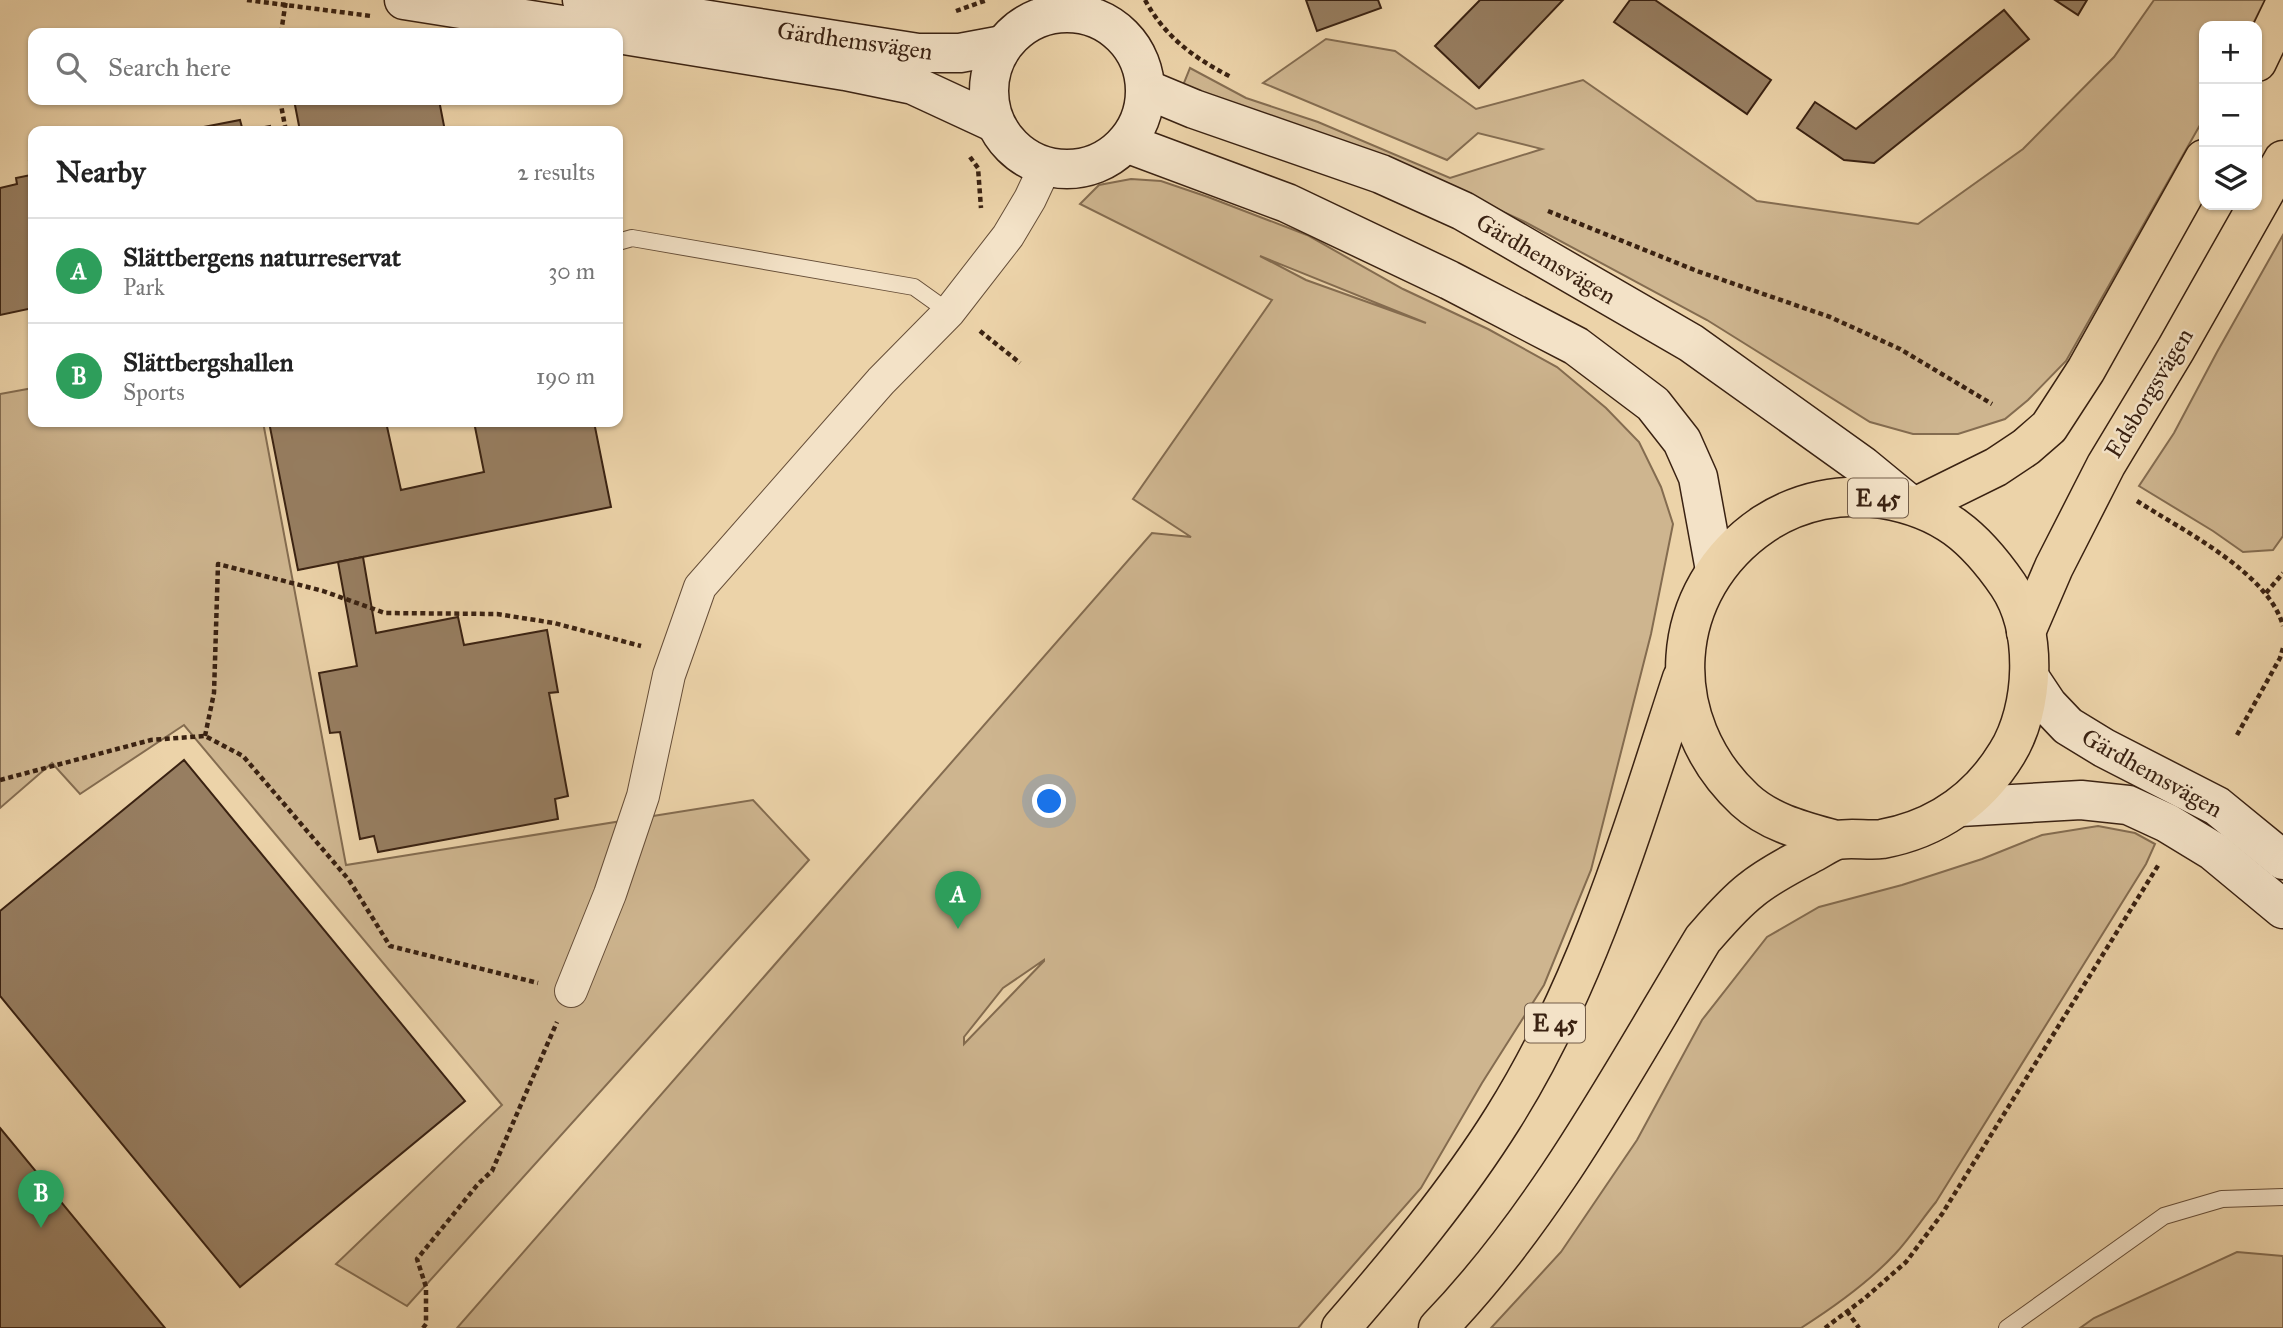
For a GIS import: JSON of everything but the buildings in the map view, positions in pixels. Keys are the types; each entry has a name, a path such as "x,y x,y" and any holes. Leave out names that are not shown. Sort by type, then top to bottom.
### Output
{"highway":[{"path":"2262,52 2283,8"},
{"name":"Edsborgsvägen","path":"2026,632 2053,567 2106,465 2176,349 2283,160"},
{"name":"E 45","path":"1912,505 1996,467 2026,447 2049,427 2086,370 2199,168"},
{"name":"E 45","path":"1342,1328 1408,1250 1466,1174 1503,1118 1540,1052 1569,994 1622,859 1684,673 1687,637 1698,602 1715,570 1744,538 1780,513 1822,499 1865,496 1912,505 1955,526 1987,555 2012,591 2026,632 2030,678 2024,716 2010,750 1988,782 1960,807 1922,828 1880,839 1836,840 1789,827 1747,801 1714,765 1692,721 1684,673"},
{"name":"E 45","path":"1438,1328 1514,1239 1564,1167 1703,939 1753,888 1836,840"}],"main road":[{"name":"Gärdhemsvägen","path":"582,0 918,53 960,53 1003,45"},
{"name":"Gärdhemsvägen","path":"1076,7 1103,21 1125,39 1139,61 1146,89 1141,118 1126,143 1103,161 1075,170 1045,167 1024,158 1007,143 995,123 988,97 991,69 1003,45 1023,25 1076,7"},
{"name":"Gärdhemsvägen","path":"393,9 562,28"},
{"name":"Gärdhemsvägen","path":"623,35 845,71 913,85 995,123"},
{"name":"Gärdhemsvägen","path":"1146,89 1194,109 1381,174 1462,211 1691,343 1863,466 1912,505"},
{"path":"1126,143 1287,203 1449,280 1576,346 1653,404 1682,441 1698,477 1715,570"},
{"name":"Gärdhemsvägen","path":"2030,678 2048,705 2068,726 2104,748 2217,806 2283,860"},
{"name":"Gärdhemsvägen","path":"1960,807 2081,800 2128,805 2167,823 2213,851 2283,909"}],"street":[{"path":"571,991 610,894 643,796 675,658 700,587 881,381 949,313 1008,236 1045,167"}],"lane":[{"path":"623,241 632,238 914,287 949,313"},
{"path":"2007,1328 2164,1216 2222,1199 2283,1197"}],"path":[{"path":"247,0 393,9"},
{"path":"282,28 286,0"},
{"path":"1145,0 1168,35 1191,55 1241,82"},
{"path":"281,105 285,126"},
{"path":"966,151 978,168 982,204 979,217"},
{"path":"1537,207 1697,271 1830,317 1900,349 1993,404"},
{"path":"993,342 1020,363"},
{"path":"2137,501 2237,565 2266,593 2283,626"},
{"path":"205,736 214,694 218,564 323,591 385,613 497,614 554,623 675,658"},
{"path":"2266,593 2283,573"},
{"path":"2237,735 2282,658 2283,648"},
{"path":"0,780 152,740 205,736 243,756 349,880 390,946 571,991 492,1171 478,1184 417,1259 426,1287 426,1324 423,1328"},
{"path":"1825,1328 1906,1262 1942,1214 2166,853"},
{"path":"1847,1311 1859,1328"}],"shaded area":[{"path":"2154,0 2265,0 2254,21 2199,21 2199,127 2066,361 2005,419 1958,434 1913,434 1870,422 1707,320 1525,222 1384,157 1182,88 1190,68 1246,98 1318,122 1450,178 1542,149 1478,133 1447,160 1263,83 1326,39 1395,51 1476,109 1583,80 1757,201 1918,224 2023,149 2114,57"},
{"path":"1131,179 1161,181 1307,235 1403,289 1488,329 1557,367 1606,408 1639,442 1661,487 1673,524 1651,634 1591,870 1544,985 1482,1083 1421,1188 1298,1328 457,1328 1152,533 1191,537 1133,499 1272,300 1080,204 1099,185","holes":["1260,256 1426,323 1306,280","1044,961 964,1044 964,1037 1003,988"]},
{"path":"2283,235 2283,536 2273,550 2243,552 2139,486 2174,433"},
{"path":"28,389 28,427 264,427 346,865 753,800 809,860 407,1306 336,1264 502,1105 184,725 80,794 52,763 0,808 0,394"},
{"path":"2098,826 2135,833 2155,844 2146,864 1936,1202 1885,1265 1862,1285 1801,1328 1491,1328 1561,1252 1637,1140 1702,1020 1767,937 1819,907 1902,885 1982,859 2042,835"},
{"path":"2237,1252 2283,1256 2283,1328 2080,1328 2094,1318"}],"place":[{"name":"Slättbergens naturreservat","path":"958,929"},
{"name":"Slättbergshallen","path":"41,1228"}]}
